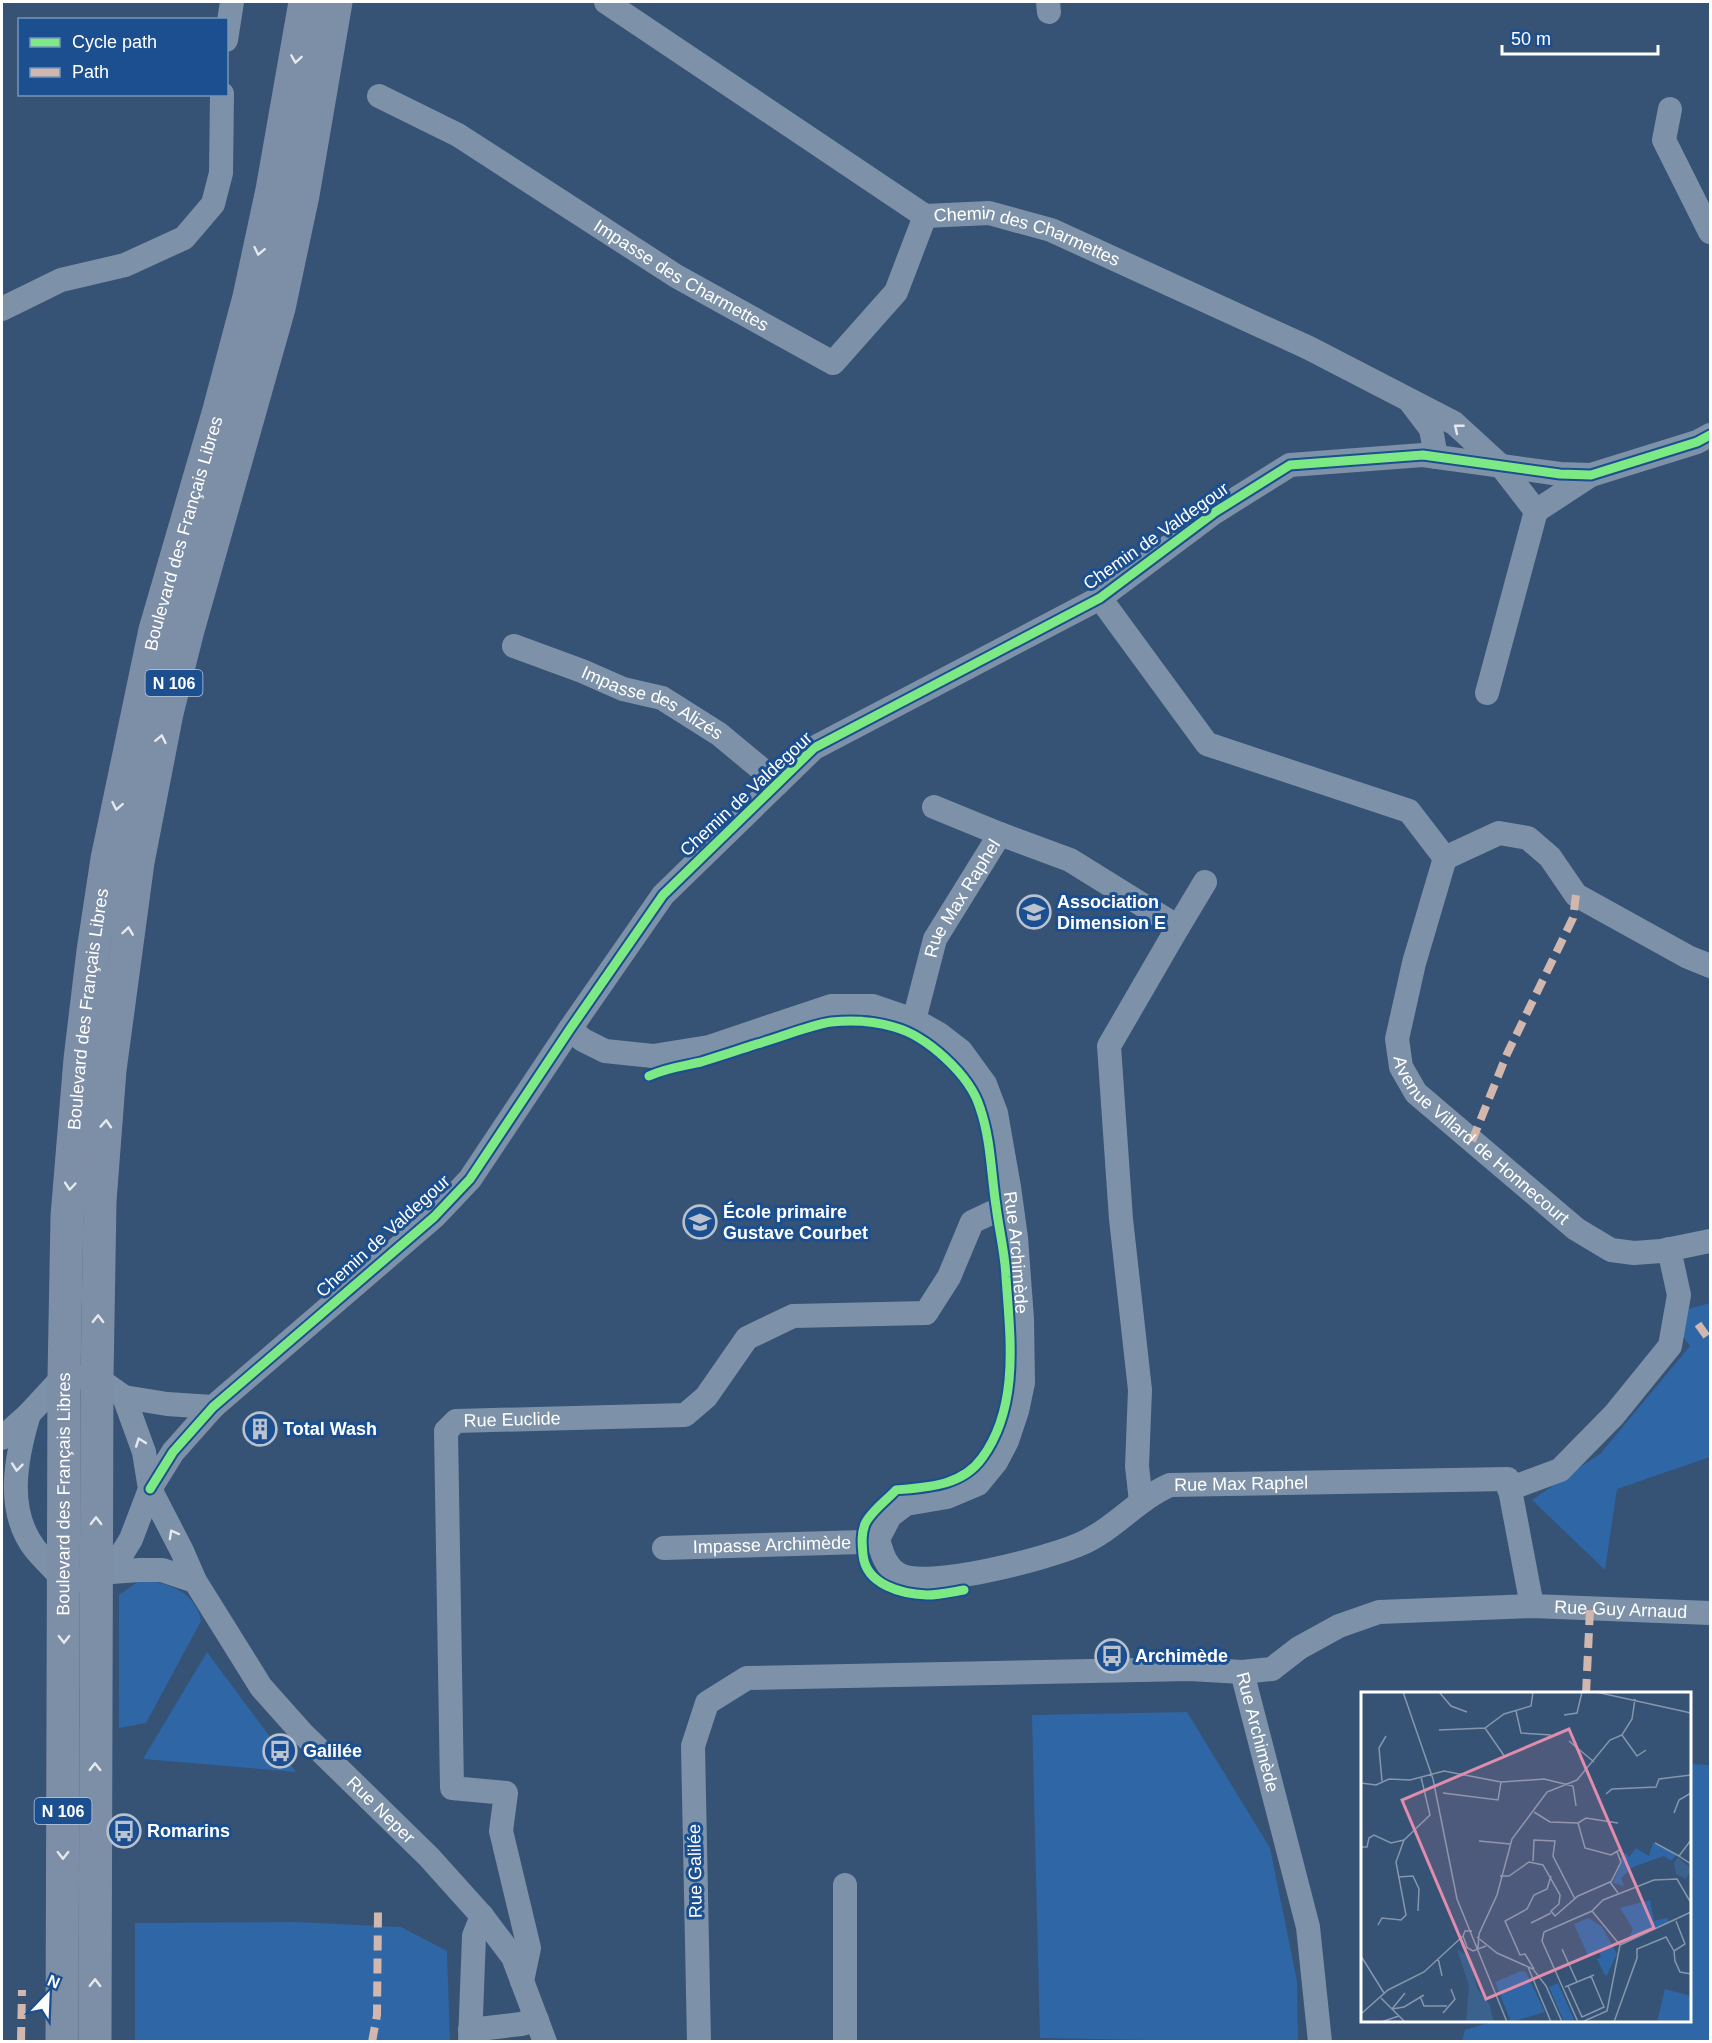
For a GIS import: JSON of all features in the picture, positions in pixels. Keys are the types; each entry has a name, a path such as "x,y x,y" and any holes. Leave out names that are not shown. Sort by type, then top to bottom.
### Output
{"main road":[{"name":"Boulevard des Français Libres","path":"62,2042 64,1376 67,1216 80,1059 107,859 155,630 219,410 249,297 272,190 305,2"},
{"name":"Boulevard des Français Libres","path":"95,2042 104,1575 97,1378 100,1201 110,1070 138,862 165,723 188,630 279,308 303,195 336,2"}],"street":[{"path":"228,27 232,2"},
{"name":"Chemin des Charmettes","path":"606,2 925,216 989,213 1051,230 1309,348 1454,423 1501,466 1536,511"},
{"path":"2,309 61,280 125,265 184,238 213,204 220,173 222,96"},
{"name":"Impasse des Charmettes","path":"379,96 458,135 676,276 833,363 896,292 925,216"},
{"path":"1670,109 1664,140 1710,232"},
{"name":"Chemin des Charmettes","path":"1409,399 1431,429 1436,457"},
{"name":"Chemin de Valdegour","path":"104,1575 131,1539 150,1489 173,1452 213,1407 434,1217 470,1179 663,895 814,748 1100,598 1215,512 1290,465 1423,455 1560,474 1591,475 1697,442 1710,435"},
{"path":"1487,693 1536,511 1591,475"},
{"path":"1100,598 1207,744 1409,812 1445,858 1499,833 1528,838 1550,857 1576,895 1688,957 1710,966"},
{"name":"Impasse des Alizés","path":"514,646 623,689 662,698 719,734 778,783"},
{"path":"934,807 999,834"},
{"name":"Rue Max Raphel","path":"914,1020 935,939 999,834 1070,860 1178,927"},
{"name":"Avenue Villard de Honnecourt","path":"1445,858 1414,963 1397,1039 1401,1067 1416,1093 1576,1228 1611,1250 1634,1253 1710,1241"},
{"path":"879,1539 884,1560 899,1574 919,1578 958,1576 1078,1545 1113,1525 1141,1502 1137,1466 1140,1390 1122,1220 1108,1046 1206,882"},
{"name":"Rue Archimède","path":"570,1029 583,1040 605,1051 653,1056 709,1047 831,1006 873,1006 914,1020 939,1034 961,1051 985,1084 996,1113 1012,1210 1022,1318 1023,1383 1017,1412 1007,1441 996,1462 978,1484 947,1497 906,1504 890,1516 879,1539"},
{"name":"Rue Euclide","path":"522,1982 529,1948 501,1831 506,1793 452,1788 446,1431 456,1421 686,1415 706,1397 747,1338 793,1316 926,1313 950,1277 972,1222 991,1214 1012,1210"},
{"path":"1242,1672 1272,1669 1299,1648 1339,1626 1379,1612 1532,1606 1509,1489 1560,1470 1614,1415 1670,1346 1679,1295 1670,1249"},
{"path":"2,1438 29,1414 64,1376 97,1378 124,1397 167,1404 213,1407"},
{"path":"124,1397 144,1452 150,1489"},
{"path":"20,1521 15,1473 18,1451 29,1414"},
{"name":"Rue Max Raphel","path":"1141,1502 1154,1492 1170,1485 1508,1479 1509,1489"},
{"name":"Rue Neper","path":"150,1489 195,1581 261,1687 302,1733 429,1857 482,1916"},
{"path":"2,1502 20,1521 34,1548 64,1580 162,1570 195,1581"},
{"name":"Impasse Archimède","path":"664,1548 862,1542 879,1539"},
{"name":"Rue Guy Arnaud","path":"1532,1606 1710,1613"},
{"name":"Rue Archimède","path":"707,1703 747,1678 1190,1669 1242,1672 1308,1927 1320,2042"},
{"name":"Rue Galilée","path":"699,2042 693,1746 707,1703"},
{"path":"844,1885 846,2042"},
{"path":"482,1916 513,1957 541,2031"},
{"path":"482,1916 474,1936 470,2036 521,2024 541,2031"}],"shaded area":[{"path":"1710,1303 1710,1457 1617,1489 1605,1570 1532,1500 1601,1453 1690,1346 1667,1315"},
{"path":"142,1579 162,1583 187,1596 193,1602 201,1621 146,1723 119,1728 119,1595"},
{"path":"207,1652 296,1772 143,1759"},
{"path":"1187,1712 1270,1848 1297,1981 1298,2041 1148,2042 1148,2040 1040,2038 1032,1715"},
{"path":"1691,1764 1710,1765 1710,2041 1462,2041 1465,2030 1491,2022 1691,2022"},
{"path":"296,1922 401,1927 447,1951 450,2041 135,2041 135,1923"}],"marked path":[{"path":"1472,1141 1507,1054 1573,918 1576,895"},
{"path":"1698,1324 1710,1341"},
{"path":"1586,1692 1590,1609"},
{"path":"372,2042 377,2015 378,1912"},
{"path":"21,2042 22,1990"}],"cycle path":[{"path":"150,1489 173,1452 213,1407 434,1217 470,1179 663,895 814,748 1100,598 1215,512 1290,465 1423,455 1560,474 1591,475 1697,442 1710,435"},
{"path":"649,1076 814,1026 847,1021 879,1023 920,1039 946,1058 975,1095 986,1132 1005,1268 1010,1370 1002,1416 994,1438 974,1467 954,1480 920,1488 896,1490 868,1519 862,1539 866,1565 871,1574 887,1586 907,1593 927,1595 964,1590"}],"place":[{"name":"Association Dimension E","path":"1034,912"},
{"name":"École primaire Gustave Courbet","path":"700,1222"},
{"name":"Total Wash","path":"260,1429"},
{"name":"Archimède","path":"1112,1656"},
{"name":"Galilée","path":"280,1751"},
{"name":"Romarins","path":"124,1831"}]}
